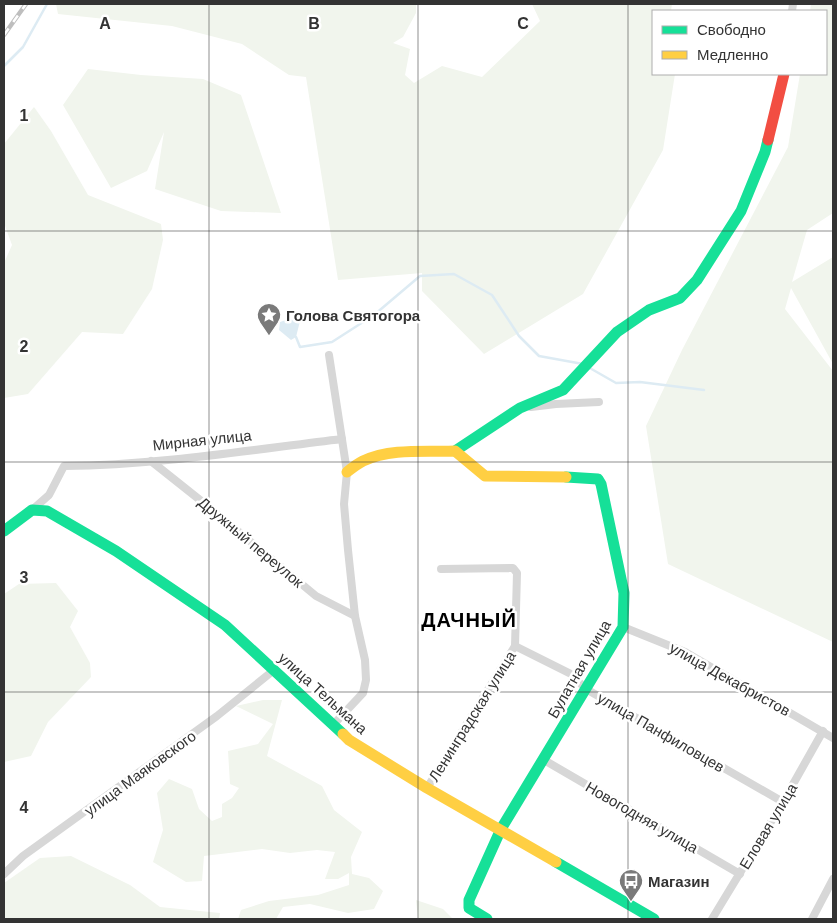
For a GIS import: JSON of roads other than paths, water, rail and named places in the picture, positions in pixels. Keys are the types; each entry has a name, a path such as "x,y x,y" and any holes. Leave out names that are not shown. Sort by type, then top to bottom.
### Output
{"street":[{"path":"348,472 360,462 378,456 397,453 455,452 520,408 564,390 617,332 649,310 680,298 697,280 741,211 765,152 784,75"},
{"path":"329,355 348,472 344,504 356,616 365,660 366,680 363,693 333,725"},
{"path":"520,408 599,402"},
{"name":"Мирная улица","path":"32,510 49,495 64,466 91,466 152,461 342,439"},
{"name":"Булатная улица","path":"455,452 485,476 598,478 601,484 624,593 623,627 501,829 469,900 469,908 487,919"},
{"name":"Дружный переулок","path":"152,461 316,596 356,616"},
{"path":"4,531 32,510"},
{"name":"улица Тельмана","path":"32,510 47,511 116,551 225,625 350,740 427,788 654,919"},
{"name":"Ленинградская улица","path":"427,788 515,646 517,573 513,568 441,568"},
{"name":"улица Декабристов","path":"623,627 685,652 833,738"},
{"name":"улица Панфиловцев","path":"515,646 571,674 586,689 783,802"},
{"name":"улица Маяковского","path":"4,874 23,856 217,716 274,670"},
{"name":"Еловая улица","path":"712,919 783,802 823,731"},
{"name":"Новогодняя улица","path":"544,760 740,874"},
{"path":"812,919 833,879"}],"waterway":[{"path":"4,66 23,47 47,4"},
{"path":"296,337 300,347 332,342 374,315 420,276 454,274 492,295 519,336 539,356 583,364"},
{"path":"588,367 616,383 640,382 704,390"}],"railway":[{"path":"4,35 26,4"}],"place":[{"name":"Голова Святогора","path":"269,336"},
{"name":"Магазин","path":"631,902"}],"district":[{"name":"ДАЧНЫЙ","path":"469,620"}]}
